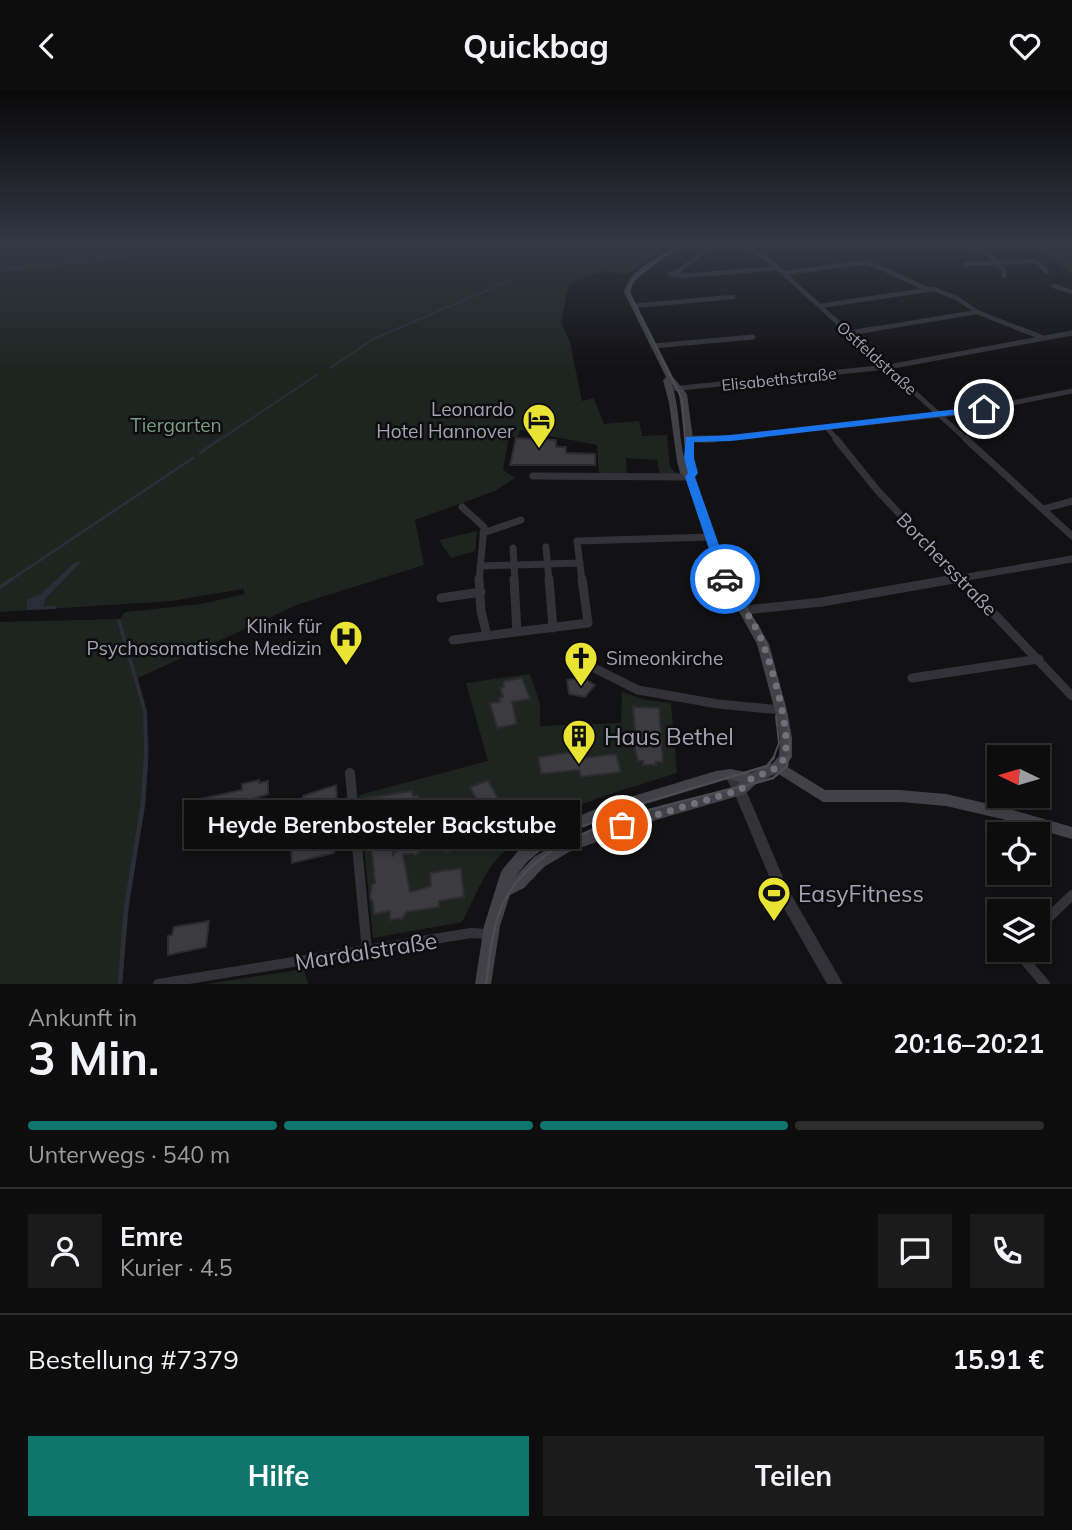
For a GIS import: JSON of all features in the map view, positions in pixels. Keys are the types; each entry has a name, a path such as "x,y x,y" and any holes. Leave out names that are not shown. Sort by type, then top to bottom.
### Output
{"main road":[{"path":"629,286 628,292 633,306 670,377 667,380 687,410 689,458 693,473 690,477"},
{"path":"506,889 519,883 539,862 565,846 655,814 740,790 752,779 778,767 786,751 780,710 763,644 724,576 690,477 684,473 680,461 675,389"},
{"path":"778,767 823,796 900,796 946,800 1072,833"},
{"path":"483,984 490,934 496,909 506,889 507,875 536,845 558,831 670,789 730,774 752,779"}],"street":[{"name":"Ostfeldstraße","path":"798,286 1072,536"},
{"path":"919,286 927,289"},
{"path":"1054,286 1072,292"},
{"path":"820,306 927,289 940,290 978,312 1044,338"},
{"path":"633,306 733,297"},
{"path":"850,333 978,312"},
{"name":"Elisabethstraße","path":"675,389 888,367 1072,333"},
{"path":"653,346 753,337"},
{"path":"689,439 706,440 940,415 1072,391"},
{"name":"Borchersstraße","path":"827,428 877,490 1072,696"},
{"path":"533,476 690,477"},
{"path":"1042,509 1072,501"},
{"path":"462,507 484,527 481,617 487,635"},
{"path":"483,533 521,520"},
{"path":"453,640 588,623 577,541 710,537"},
{"path":"546,547 553,628"},
{"path":"513,548 516,632"},
{"path":"745,610 822,601 1072,559"},
{"path":"481,566 580,563"},
{"path":"441,599 481,592"},
{"path":"912,678 1039,659"},
{"path":"592,667 638,690 718,704 780,710"},
{"path":"351,773 367,951"},
{"path":"730,774 740,790 783,893 835,984"},
{"path":"1050,916 1072,895"},
{"name":"Mardalstraße","path":"158,984 471,933 490,934"},
{"path":"1026,962 1045,984"}],"green space":[{"name":"Tiergarten","path":"0,286 568,286 561,322 570,342 582,401 594,398 604,424 639,421 642,436 667,435 670,467 678,475 660,475 657,460 626,458 627,474 599,474 597,445 520,430 518,437 509,437 503,470 515,478 495,491 415,520 424,565 299,604 138,678 147,711 149,749 145,804 129,907 122,984 0,984 0,622 120,619 125,612 201,604 245,594 243,589 171,601 0,612"},
{"path":"477,531 475,551 451,558 439,540"},
{"path":"530,674 540,704 540,726 621,723 622,692 645,700 671,703 677,773 602,797 529,831 492,865 462,922 373,938 359,795 488,761 466,683"},
{"path":"304,969 308,984 206,984"}],"shaded area":[{"path":"82,561 46,598 43,606 55,606 56,609 27,610 27,600 42,593 74,563"}],"building":[{"name":"Leonardo Hotel Hannover","path":"516,438 556,440 556,447 566,447 566,453 595,454 595,465 510,465"},
{"path":"522,678 530,699 512,702 517,724 497,728 490,703 500,702 499,698 503,697 500,688 504,687 505,681"},
{"name":"Simeonkirche","path":"583,678 595,685 585,697 569,694 567,680"},
{"path":"633,707 659,708 663,762 643,765 643,761 638,761 633,742 636,742"},
{"name":"Haus Bethel","path":"573,752 574,759 616,754 621,772 581,777 579,770 541,774 538,757"},
{"path":"259,780 259,783 268,781 268,794 242,802 242,807 185,819 186,802 242,790 242,784"},
{"path":"488,780 506,813 512,811 520,825 445,853 442,847 423,850 415,855 403,855 410,892 431,886 430,873 461,868 464,897 439,901 439,907 407,912 401,920 390,920 390,911 374,914 370,898 372,884 375,883 366,798 412,791 413,796 418,795 420,809 403,812 403,807 388,810 393,855 401,844 419,843 418,835 433,832 434,839 486,818 470,787"},
{"path":"336,785 338,815 324,818 326,835 332,834 334,853 292,863 291,844 263,850 263,842 257,843 257,822 303,810 303,796"},
{"path":"209,921 206,947 168,955 168,936 172,935 174,927"}],"waterway":[{"path":"330,368 373,339 498,286"},
{"path":"218,441 318,374"},
{"path":"200,453 220,439"},
{"path":"9,581 193,458"},
{"path":"0,587 9,581"},
{"path":"119,621 145,712 146,758"},
{"path":"120,983 126,908 143,804 146,758"}],"tram line":[{"path":"630,286 629,293 682,399 687,466 726,577 760,630 771,657 785,708 790,743 788,759"},
{"path":"774,758 779,743 776,716"},
{"path":"486,984 490,950 502,906 528,869 557,848 590,831 627,817 773,778 787,766 788,757"},
{"path":"644,803 767,766 774,758"},
{"path":"562,834 615,814"}],"way so far":[{"path":"622,825 740,790 752,779 778,767 785,757 786,738 782,715 763,644 725,579"}],"place":[{"name":"Leonardo Hotel Hannover","path":"539,450"},
{"name":"Klinik für Psychosomatische Medizin","path":"346,667"},
{"name":"Simeonkirche","path":"581,688"},
{"name":"Haus Bethel","path":"579,766"},
{"name":"Heyde Berenbosteler Backstube","path":"622,825"},
{"name":"EasyFitness","path":"774,923"}],"route":[{"path":"725,579 690,477 693,473 689,458 689,439 731,438 984,409"}]}
